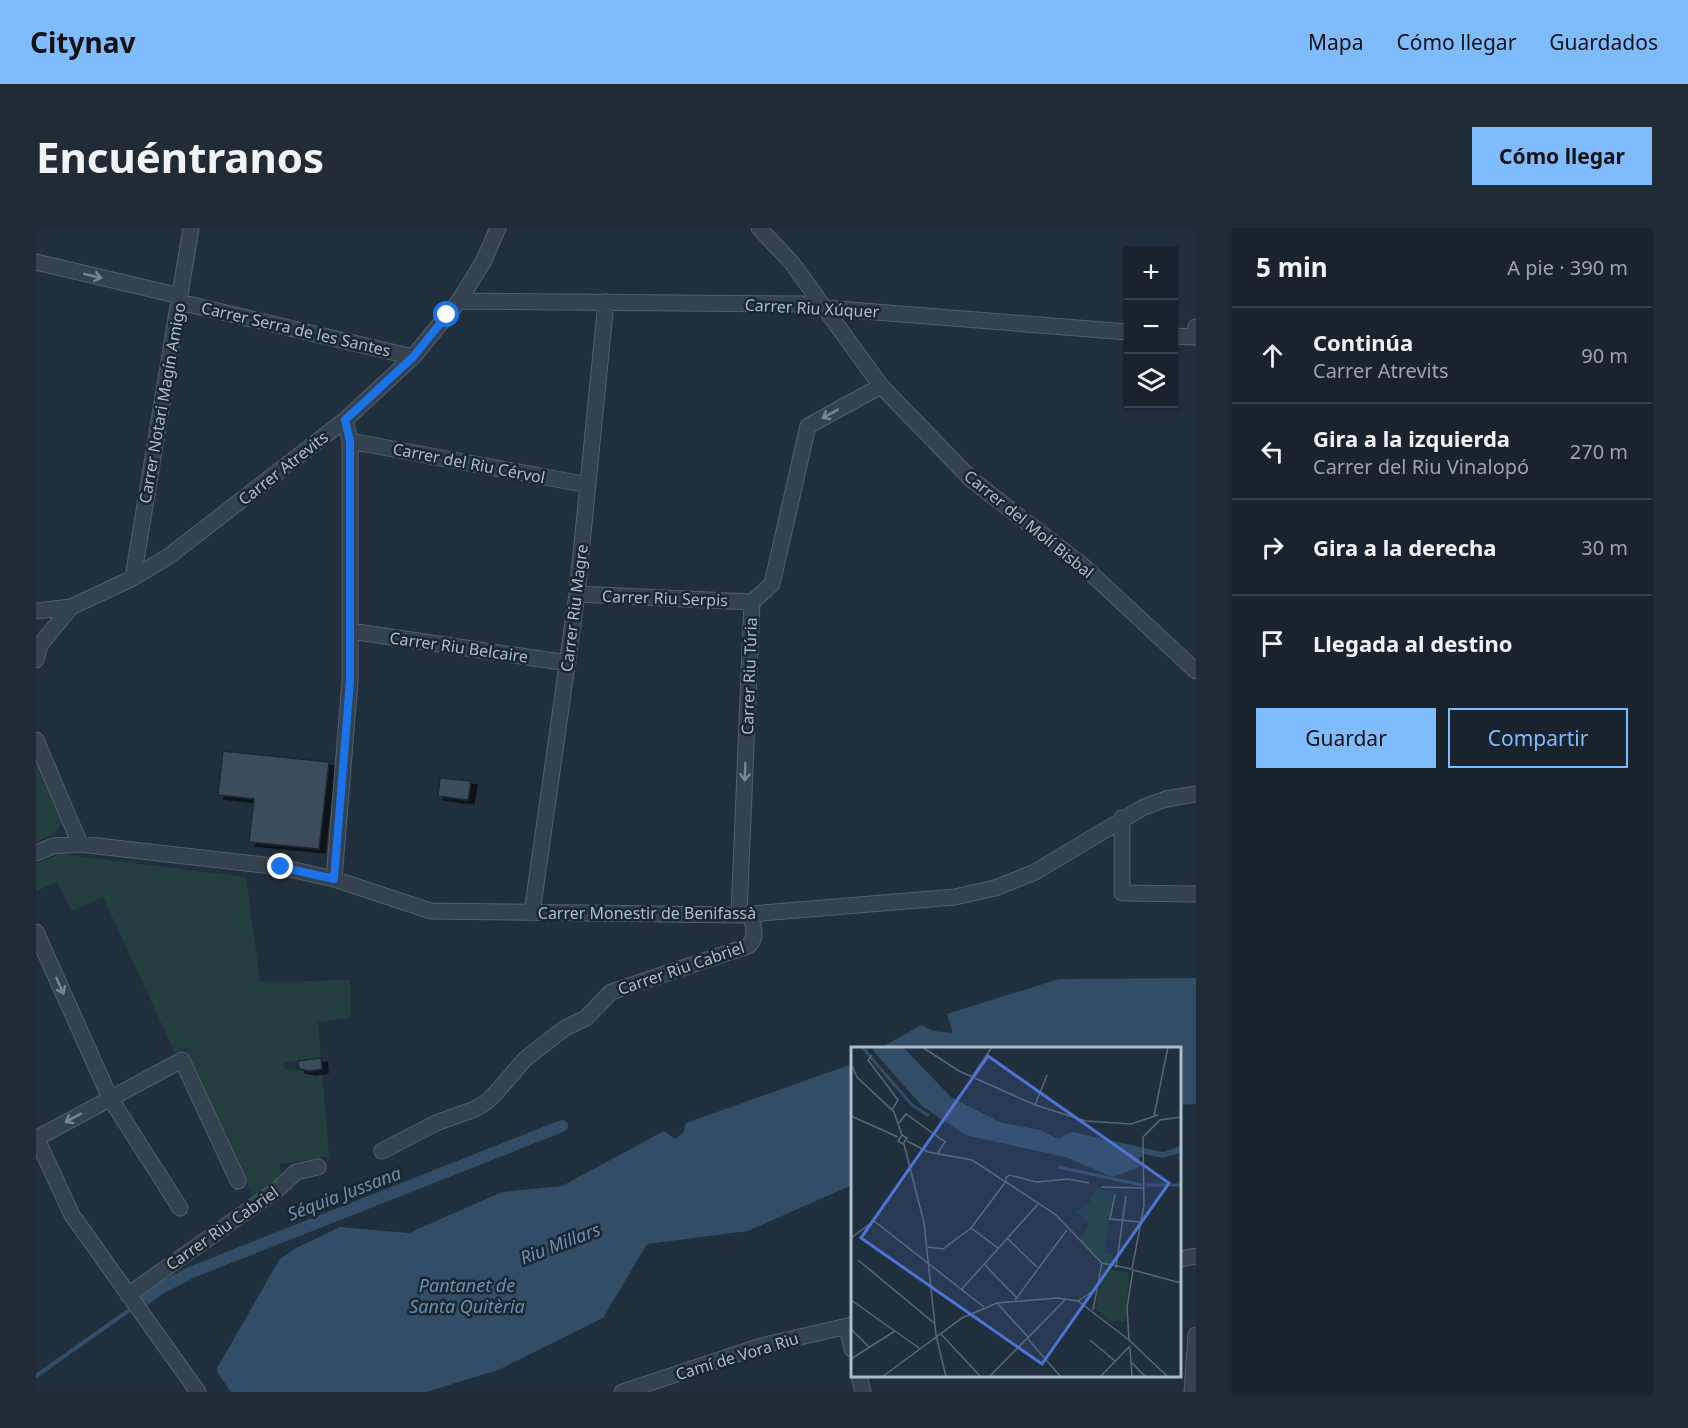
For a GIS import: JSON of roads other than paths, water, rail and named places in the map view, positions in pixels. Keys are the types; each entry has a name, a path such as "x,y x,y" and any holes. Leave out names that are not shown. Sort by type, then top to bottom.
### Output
{"street":[{"name":"Carrer Notari Magín Amigo","path":"133,578 191,228"},
{"name":"Carrer Atrevits","path":"71,607 133,578 169,556 345,420 413,357 459,301 483,262 498,228"},
{"name":"Carrer del Molí Bisbal","path":"759,228 792,263 881,386 972,480 1082,565 1196,671"},
{"name":"Carrer Serra de les Santes","path":"36,262 413,357"},
{"name":"Carrer Riu Xúquer","path":"459,301 804,304 825,308 1124,332"},
{"name":"Carrer Riu Magre","path":"532,913 578,594 606,302"},
{"path":"1178,335 1195,332"},
{"name":"Carrer Riu Túria","path":"745,914 752,602 772,584 808,426 881,386"},
{"path":"334,879 350,681 350,441 345,420"},
{"name":"Carrer del Riu Cérvol","path":"350,441 588,485"},
{"name":"Carrer Riu Serpis","path":"578,594 752,602"},
{"path":"36,611 71,607"},
{"path":"36,660 40,645 71,607"},
{"name":"Carrer Riu Belcaire","path":"350,631 568,663"},
{"path":"36,740 81,844"},
{"name":"Carrer Monestir de Benifassà","path":"36,853 53,846 81,844 281,867 334,879 431,911 745,914 955,897 995,888 1035,872 1122,818 1144,807 1166,799 1196,794"},
{"path":"1122,818 1122,893 1196,894"},
{"name":"Carrer Riu Cabriel","path":"382,1151 430,1125 475,1109 485,1103 525,1059 565,1028 586,1018 611,992 748,946 753,942 754,937 745,914"},
{"path":"36,932 110,1098 180,1208"},
{"path":"198,1392 72,1215 36,1137 182,1060 238,1181"},
{"name":"Carrer Riu Cabriel","path":"128,1295 278,1189 296,1172 318,1167"},
{"path":"1181,1259 1196,1256"},
{"name":"Camí de Vora Riu","path":"622,1392 761,1346 850,1325"},
{"path":"1192,1392 1196,1335"},
{"path":"859,1377 863,1392"}],"water":[{"path":"1196,978 1196,1104 1181,1105 1181,1047 882,1047 922,1025 933,1031 953,1033 947,1014 1059,979"},
{"name":"Pantanet de Santa Quitèria","path":"851,1064 851,1185 748,1231 647,1244 603,1318 498,1370 426,1392 231,1392 216,1370 279,1260 294,1249 340,1227 409,1233 502,1192 562,1186 664,1131 675,1139 683,1133 686,1123"}],"waterway":[{"name":"Séquia Jussana","path":"143,1301 159,1289 192,1272 562,1126"},
{"name":"Séquia Jussana","path":"36,1376 131,1309"}],"water label":[{"name":"Riu Millars","path":"560,1243"}]}
